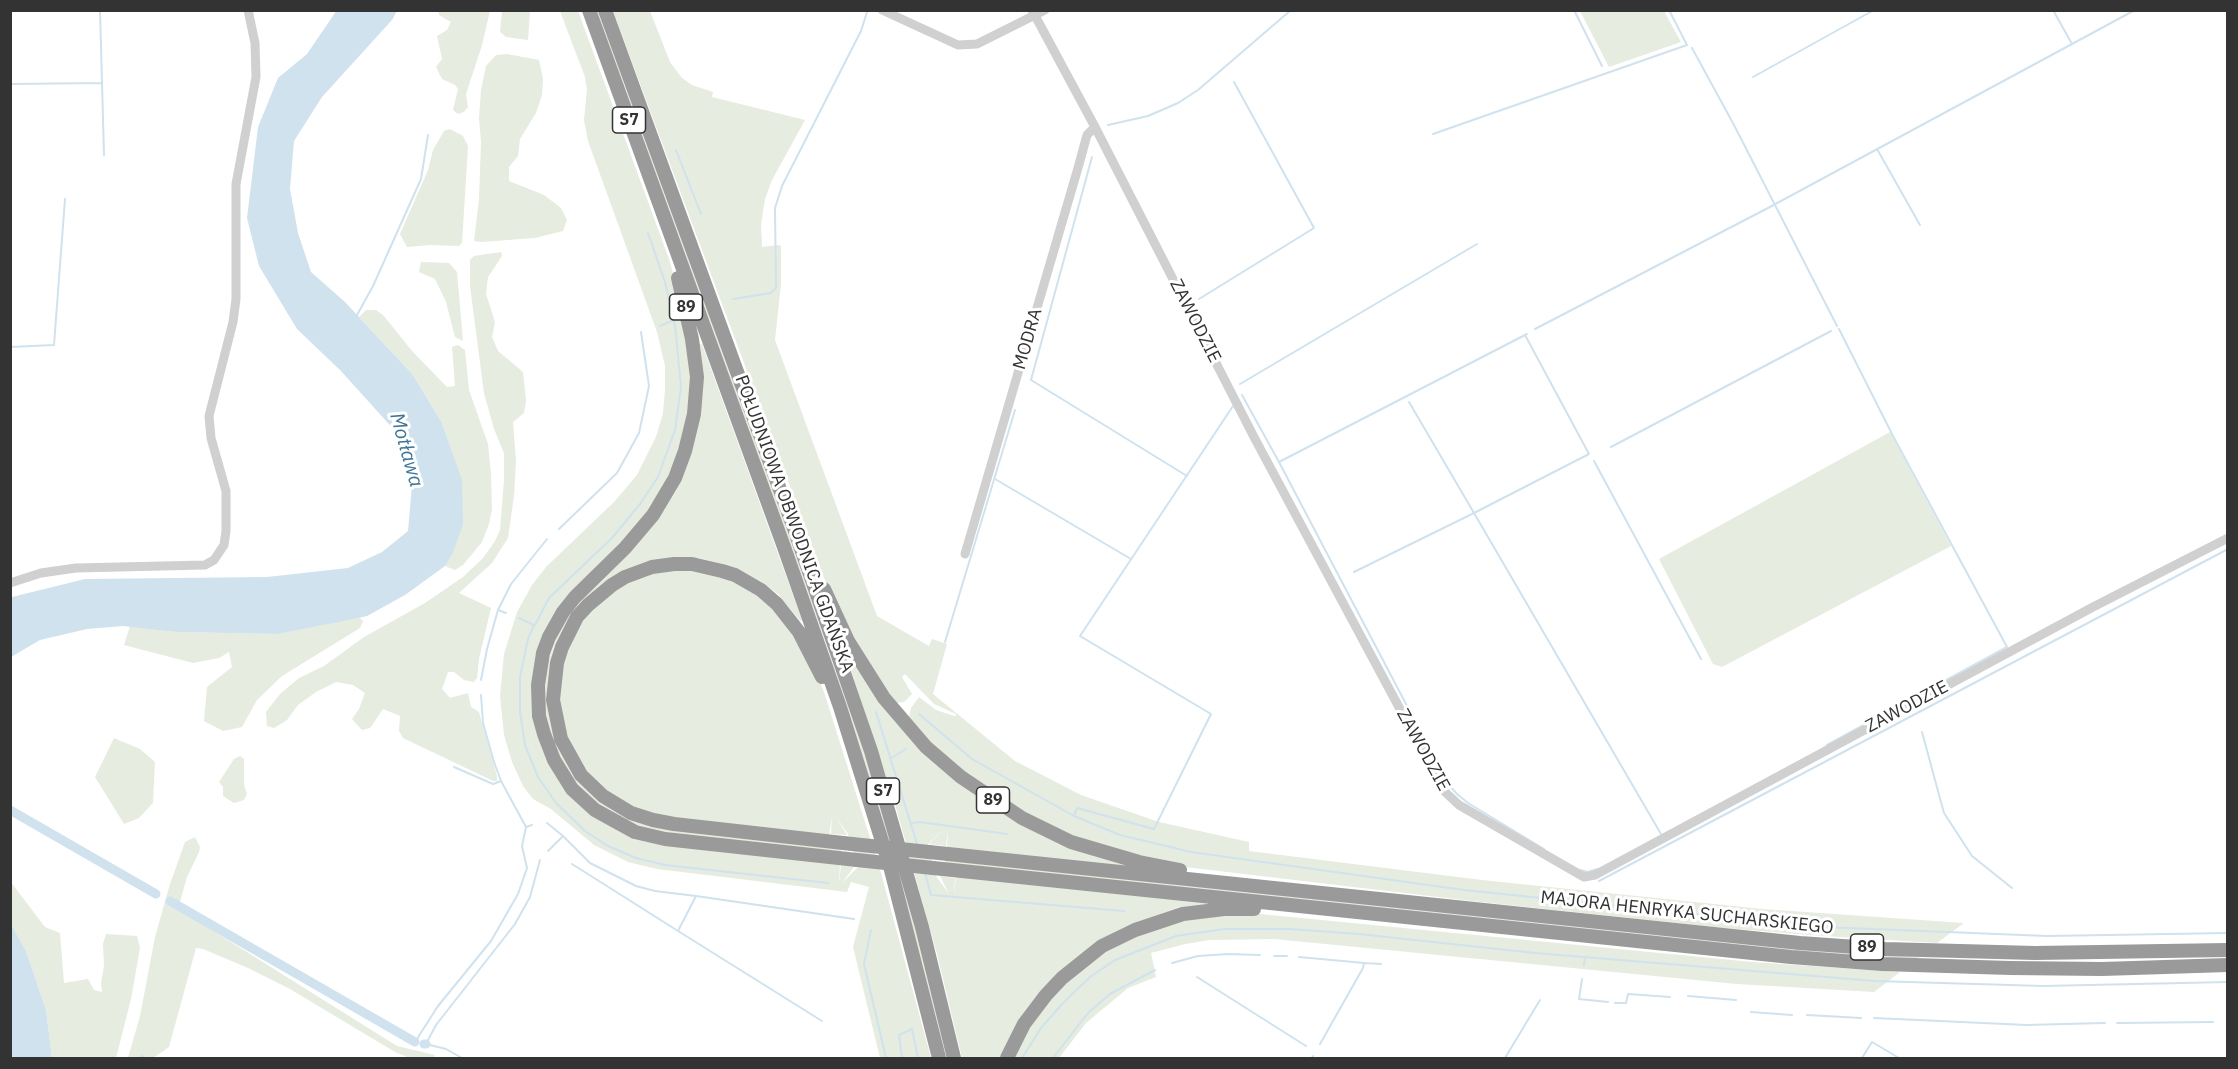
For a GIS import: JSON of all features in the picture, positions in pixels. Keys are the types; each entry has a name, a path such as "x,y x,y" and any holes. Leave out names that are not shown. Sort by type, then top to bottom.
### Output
{"highway":[{"name":"POŁUDNIOWA OBWODNICA GDAŃSKA","path":"589,10 840,707 891,870 939,1059"},
{"name":"POŁUDNIOWA OBWODNICA GDAŃSKA","path":"605,10 794,528 867,740 938,988 954,1059"},
{"name":"89","path":"669,230 672,258 686,305 695,357 696,395 690,433 675,478 653,515 625,548 575,597 563,612 543,653 538,685 539,716 543,734 554,760 572,789 596,810 635,832 687,842 1301,907"},
{"name":"89","path":"794,528 810,553 839,623 865,672 904,723 937,757 961,777 1022,818 1071,842 1139,862 1227,876 1251,886"},
{"name":"89","path":"840,707 824,682 799,632 777,604 761,590 735,575 692,564 652,567 625,577 612,585 577,617 557,663 553,700 561,739 581,775 615,805 653,820 852,844 1251,886"},
{"name":"MAJORA HENRYKA SUCHARSKIEGO","path":"1251,886 1738,937 1885,949 2035,953 2228,950"},
{"name":"89","path":"1007,1059 1024,1024 1053,987 1083,960 1116,938 1160,920 1205,910 1266,910 1301,907"},
{"name":"MAJORA HENRYKA SUCHARSKIEGO","path":"1301,907 1755,955 1856,962 2060,969 2228,965"}],"street":[{"path":"10,583 41,573 76,568 205,565 214,560 224,545 227,521 226,491 211,438 209,416 236,298 236,184 256,77 255,43 249,10"},
{"path":"882,10 958,45 977,44 1033,13 1045,10"},
{"name":"ZAWODZIE","path":"1033,13 1095,127 1255,439 1444,791 1459,805 1584,877 1595,875 2083,612 2228,538"},
{"name":"MODRA","path":"965,554 1087,135 1095,127"}],"shaded area":[{"path":"438,11 490,11 466,94 468,107 464,112 458,114 453,110 458,89 455,85 442,79 436,67 442,59 437,36 447,30 451,22 439,15"},
{"path":"502,11 530,11 528,40 506,37 500,32"},
{"path":"560,11 578,11 669,259 680,297 690,355 691,397 681,444 665,484 647,513 545,633 540,741 604,822 840,863 839,884 841,865 854,867 842,883 858,867 848,834 836,817 847,835 831,834 832,817 829,836 657,816 628,805 603,789 585,770 568,740 559,697 562,665 574,634 588,614 604,598 628,582 660,571 695,570 727,577 770,602 811,661 824,692 881,873 931,1058 880,1058 853,947 869,887 851,882 847,892 657,869 628,862 594,845 551,809 533,799 523,786 512,762 504,735 500,696 504,654 517,612 532,585 546,567 614,502 637,475 656,437 663,413 665,390 665,366 657,332 588,141 584,120 587,90 585,77"},
{"path":"595,11 600,11 792,538 859,734 903,877 949,1058 944,1058 914,935"},
{"path":"613,11 650,11 670,62 682,78 692,85 713,92 712,97 805,120 772,180 765,199 761,225 762,247 781,246 781,284 775,340 877,616 929,646 932,639 947,644 933,694 1015,761 1081,795 1159,822 1249,842 1249,851 1482,880 1762,909 1964,923 1937,943 1713,927 1472,901 1168,865 1086,843 1024,815 937,752 909,717 911,708 919,697 936,710 954,716 956,714 934,704 905,674 902,677 912,694 904,702 895,703 878,682 830,594"},
{"path":"1580,11 1664,11 1681,42 1609,67"},
{"path":"507,54 539,60 543,79 542,95 536,113 520,139 518,156 509,167 509,181 544,195 561,208 567,220 563,231 535,238 474,241 479,199 481,90 486,66 496,55"},
{"path":"450,129 463,136 468,146 462,243 459,246 407,247 400,234 428,170 433,150 444,131"},
{"path":"501,252 502,256 488,277 486,294 495,322 492,337 498,351 523,372 526,401 524,413 513,422 516,461 514,496 508,538 492,563 459,593 491,608 477,678 474,682 464,680 454,672 448,672 442,689 450,698 468,693 471,707 479,712 497,776 497,781 493,781 403,738 399,731 400,716 383,709 370,728 362,730 352,719 365,693 353,685 336,682 316,692 298,705 287,720 274,728 267,726 266,712 280,694 299,678 324,666 364,637 425,603 463,577 483,558 495,541 500,530 504,453 494,429 484,393 470,286 470,260 474,256"},
{"path":"421,262 449,263 457,272 463,341 455,337 446,302 435,279 419,272"},
{"path":"366,310 376,310 384,316 412,351 447,387 455,386 452,347 458,345 465,350 469,390 488,444 492,509 482,542 463,565 455,570 445,566 452,555 462,481 442,423 413,375 359,317"},
{"path":"700,344 702,344 802,620 800,621 778,594 736,568 699,558 669,559 572,616 550,719 612,809 841,848 841,852 705,838 656,831 632,824 596,803 573,780 556,752 546,719 544,702 546,667 559,631 569,614 687,463 702,368"},
{"path":"1890,432 1951,546 1722,667 1713,664 1659,559"},
{"path":"359,617 363,621 360,628 282,676 257,700 242,727 223,731 204,721 207,687 232,667 229,652 219,658 193,663 124,645 130,626 176,632 278,634"},
{"path":"842,643 961,782 1134,866 1134,868 947,849 948,829 946,846 929,844 945,828 928,844 936,876 949,894 940,876 955,878 954,895 956,876 1232,904 1089,951 1003,1058 962,1058 937,954 896,808"},
{"path":"114,738 140,749 155,762 153,803 139,818 124,824 95,777"},
{"path":"240,756 244,759 244,785 247,794 244,800 234,803 223,796 223,787 219,782 234,759"},
{"path":"195,837 200,847 199,852 187,877 178,909 397,1046 435,1055 433,1058 410,1058 395,1052 290,989 248,968 196,948 169,1047 153,1058 128,1058 140,1016 155,937 170,884 185,842"},
{"path":"945,859 1922,955 1916,960 1794,952 945,863"},
{"path":"10,881 45,927 60,933 64,983 88,979 94,990 102,992 103,944 106,934 137,936 140,948 131,999 116,1058 52,1058 46,1010 26,951 11,924"},
{"path":"1250,913 1752,962 1900,972 1874,992 1737,984 1274,939 1210,940 1151,953 1156,977 1128,988 1086,1023 1059,1058 1011,1058 1023,1034 1055,991 1105,949 1175,920"}],"water":[{"name":"Motława","path":"337,10 397,11 392,20 322,97 294,141 290,189 298,233 311,272 345,302 413,375 442,423 462,480 463,525 452,555 445,566 405,595 367,616 278,634 176,632 123,626 87,629 40,640 11,657 10,598 12,597 85,579 267,577 348,568 382,552 408,531 412,485 396,432 341,371 297,329 259,266 247,218 258,127 278,78 307,54"},
{"path":"11,924 26,951 46,1010 52,1058 11,1058"}],"waterway":[{"path":"100,10 104,155"},
{"path":"1108,125 1148,116 1178,103 1198,90 1291,10"},
{"path":"1574,10 1602,66"},
{"path":"1433,134 1687,45 1669,10"},
{"path":"1753,77 1874,10"},
{"path":"2053,10 2072,44"},
{"path":"1535,329 1768,208 2135,10"},
{"path":"733,299 771,293 776,288 775,208 782,186 861,31 867,12"},
{"path":"1692,48 1837,326"},
{"path":"1199,299 1314,228 1234,82"},
{"path":"10,84 102,83"},
{"path":"357,315 373,286 421,179 428,135"},
{"path":"1877,149 1920,225"},
{"path":"676,150 701,214"},
{"path":"1092,157 1031,380 1187,476"},
{"path":"10,347 54,345 65,199"},
{"path":"535,625 549,598 612,538 640,504 658,477 675,430 681,387 675,325 665,282 648,233"},
{"path":"1240,384 1477,244"},
{"path":"660,326 674,320"},
{"path":"1827,745 2007,647 1893,436 1839,329"},
{"path":"1611,447 1831,331"},
{"path":"559,529 617,473 639,433 649,386 641,332"},
{"path":"1242,395 1279,462 1527,334"},
{"path":"1409,402 1474,513 1589,454 1525,335"},
{"path":"1074,816 1077,808 1154,829 1211,714 1080,636 1233,406"},
{"path":"945,642 1015,410"},
{"path":"1594,461 1701,659"},
{"path":"1279,462 1448,784 1468,803 1544,849"},
{"path":"995,479 1131,559"},
{"path":"1354,572 1474,513 1661,834"},
{"path":"498,610 511,584 547,539"},
{"path":"1599,881 2228,549"},
{"path":"481,680 498,610 506,613"},
{"path":"519,618 534,625 528,639 520,677 520,712 525,745 538,777 556,803 585,831 608,846 636,858 665,865 828,883"},
{"path":"481,695 483,723 494,762 501,781 526,827"},
{"path":"876,712 918,847"},
{"path":"919,714 972,759 1074,816 1120,835 1191,852 1464,890 1822,927 2047,936 2228,933"},
{"path":"1922,732 1944,813 1972,856 2012,888"},
{"path":"891,758 906,749"},
{"path":"454,767 493,784 501,781"},
{"path":"10,810 156,894"},
{"path":"911,823 920,822 1007,834"},
{"path":"547,823 563,836 548,851"},
{"path":"415,1042 438,1006 491,941 518,894 527,868 522,846 526,827 532,825"},
{"path":"563,836 590,863 636,886 655,891 696,896 678,931 572,864"},
{"path":"462,1058 446,1049 426,1044 436,1025 515,924 530,897 540,860"},
{"path":"1580,870 1588,872 1597,869"},
{"path":"925,873 931,895 1124,911"},
{"path":"696,896 854,919"},
{"path":"170,901 415,1042"},
{"path":"1022,1058 1041,1028 1063,1003 1090,977 1115,960 1176,936 1224,929 1289,929 1359,934 1535,953 1875,981 2043,986 2228,982"},
{"path":"871,930 864,964 886,1058"},
{"path":"678,931 822,1021"},
{"path":"1172,963 1198,956 1260,955"},
{"path":"1274,956 1287,956"},
{"path":"1299,957 1364,963"},
{"path":"1584,965 1585,957"},
{"path":"1320,1044 1364,963 1381,964"},
{"path":"1053,1058 1088,1013 1110,994 1155,970"},
{"path":"1197,977 1306,1046"},
{"path":"1582,979 1579,999 1608,1002"},
{"path":"1615,1003 1626,1003 1628,994 1670,997"},
{"path":"1688,996 1736,1000"},
{"path":"1505,1058 1540,1000"},
{"path":"1751,1012 1792,1015"},
{"path":"1807,1015 1861,1018"},
{"path":"1874,1018 2027,1025 2105,1023"},
{"path":"2117,1023 2213,1022"},
{"path":"902,1058 899,1035 912,1029 918,1058"},
{"path":"1862,1058 1872,1042 1899,1058"},
{"path":"142,1058 141,1056 145,1058"}]}
